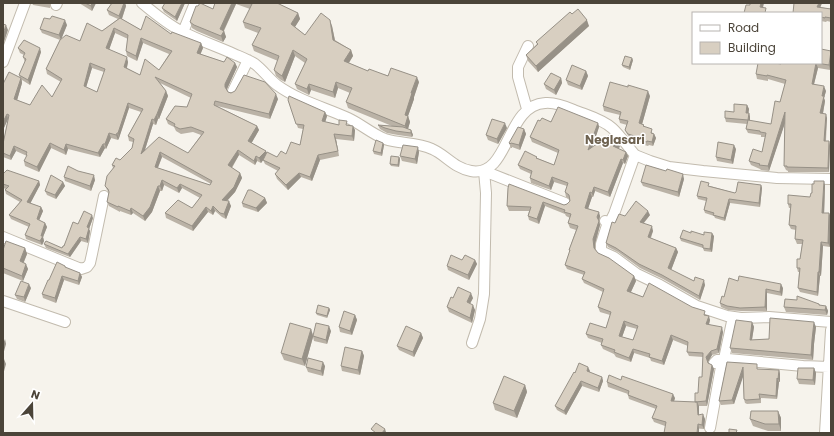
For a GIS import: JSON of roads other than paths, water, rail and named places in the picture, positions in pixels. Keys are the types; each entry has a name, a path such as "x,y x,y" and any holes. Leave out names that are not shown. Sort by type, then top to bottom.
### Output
{"street":[{"path":"3,62 25,3"},
{"path":"142,3 183,32 248,60 256,65 277,85 302,99 348,118 385,139 433,149 462,169 472,172 484,171 565,203"},
{"path":"183,32 195,3"},
{"path":"527,110 518,77 518,67 528,46"},
{"path":"234,91 248,60"},
{"path":"484,171 492,166 498,158 518,120 527,110 535,105 554,103 605,123 613,128 635,155 650,161 669,166 703,171 777,178 831,179"},
{"path":"635,155 614,214 611,220 607,222 601,244 601,249 603,252 614,257 637,274 697,306 741,318 769,317 831,322"},
{"path":"472,343 480,319 484,294 486,193 484,171"},
{"path":"3,237 81,269 87,268 90,263 104,196"},
{"path":"3,301 66,322"},
{"path":"710,428 721,367 733,317"},
{"path":"825,433 831,330"},
{"path":"714,363 717,360 739,359 803,366 829,367"}],"district":[{"name":"Neglasari","path":"615,140"}]}
